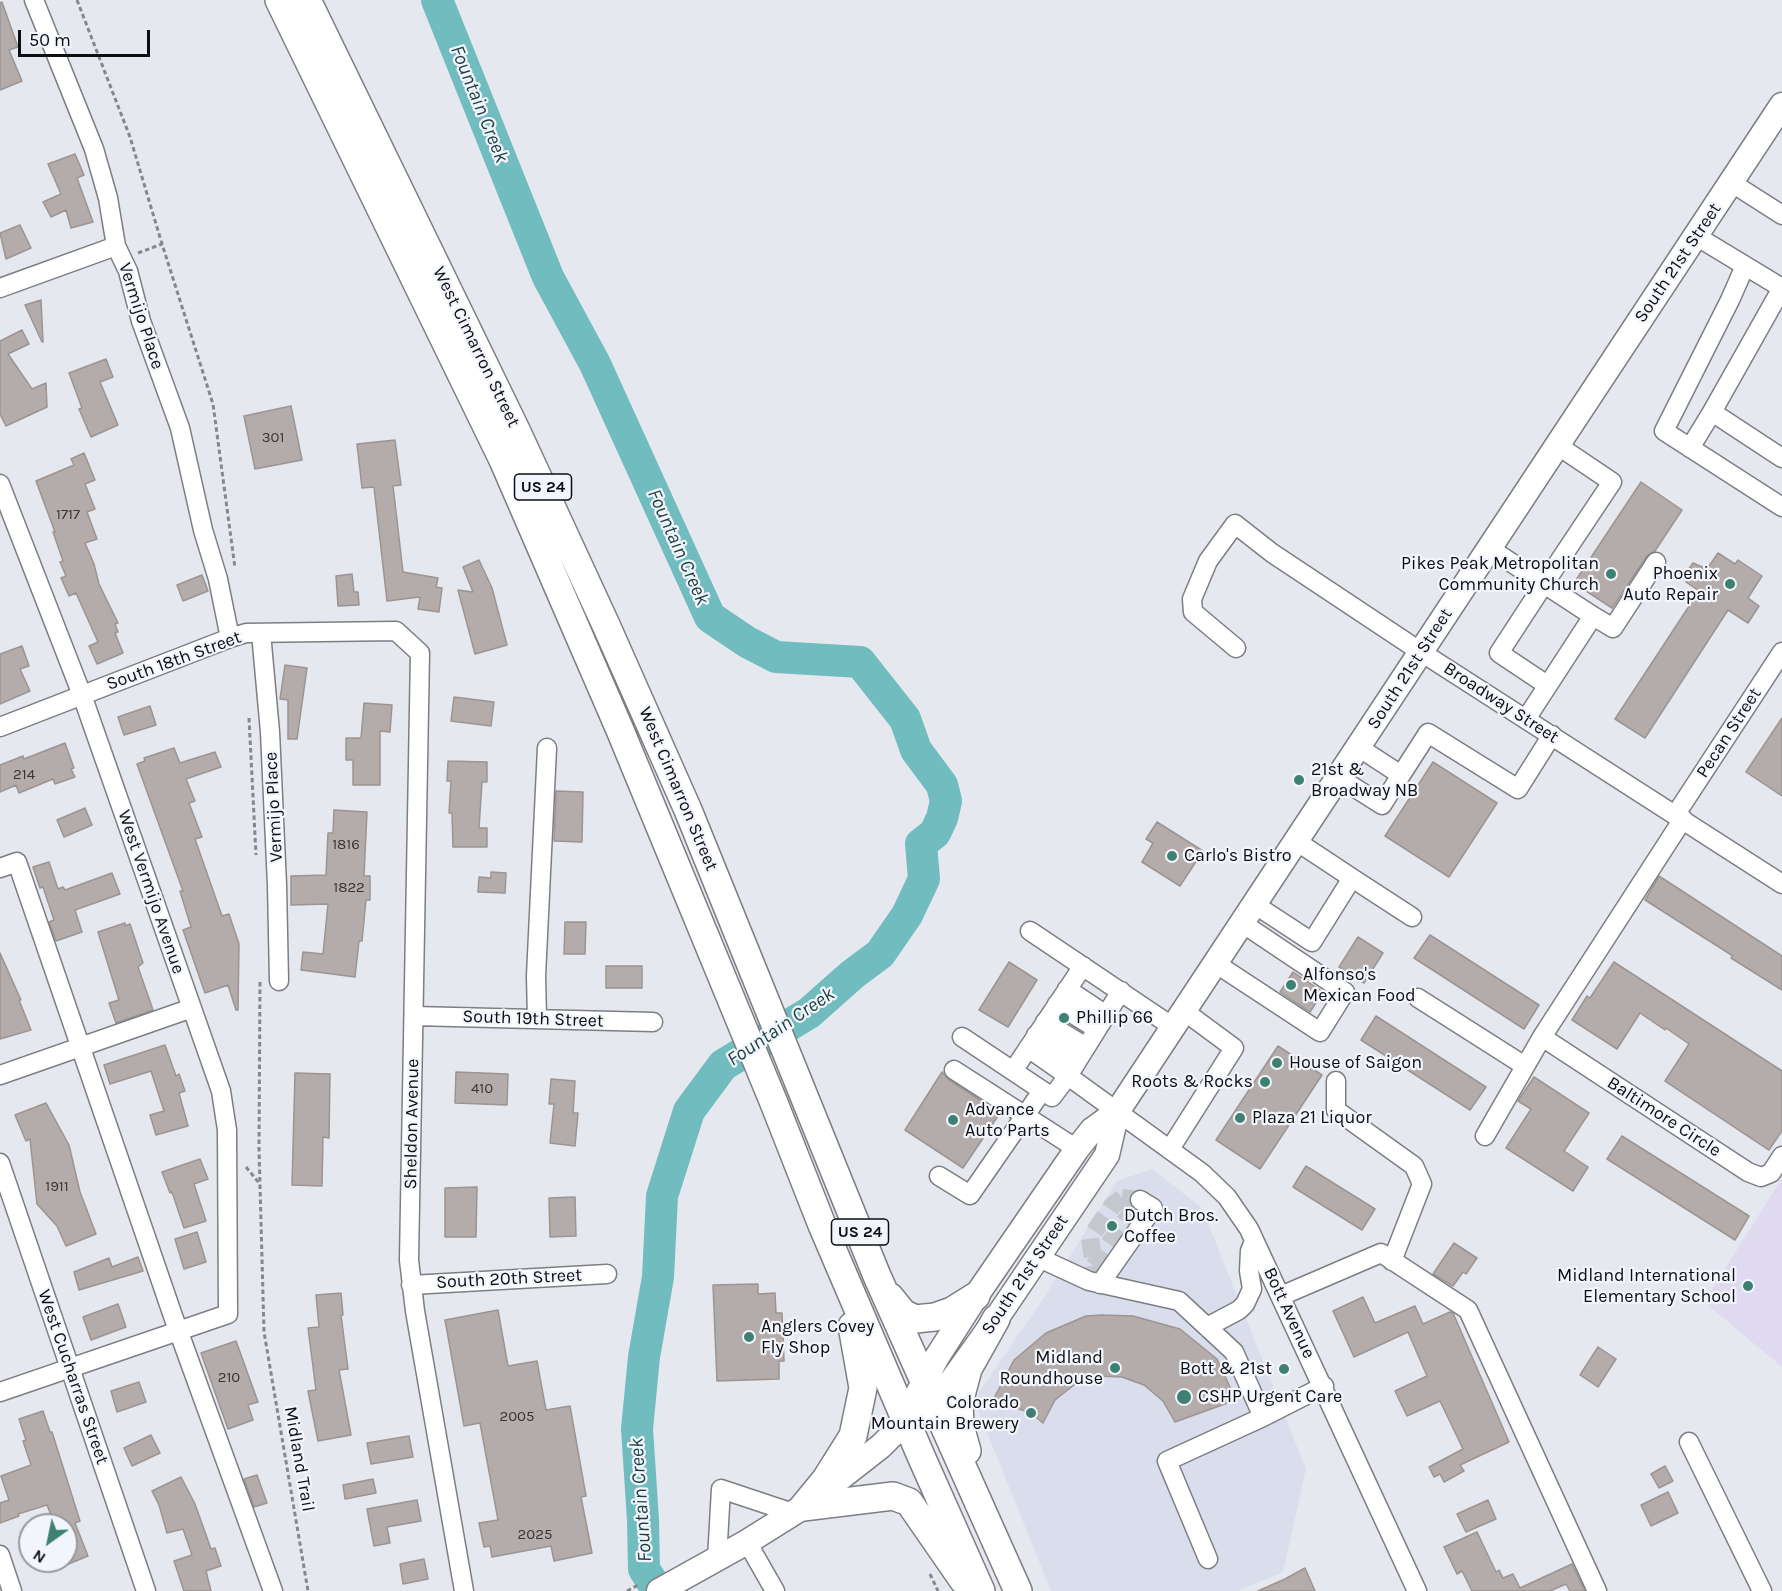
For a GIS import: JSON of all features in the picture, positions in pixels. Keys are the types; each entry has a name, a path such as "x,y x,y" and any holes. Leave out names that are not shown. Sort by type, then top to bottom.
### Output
{"highway":[{"name":"West Cimarron Street","path":"279,0 502,460 620,730 831,1246 981,1591"},
{"name":"West Cimarron Street","path":"307,0 511,419 606,625 688,810 877,1276 1012,1580"},
{"path":"798,1510 826,1479 853,1436 863,1388 856,1342 831,1246"},
{"path":"877,1276 895,1305 903,1313 915,1319 935,1317 952,1311 976,1296"},
{"path":"996,1319 968,1369 958,1403 964,1442 1012,1580"},
{"path":"798,1510 893,1496 909,1502 971,1591"}],"main road":[{"name":"South 21st Street","path":"928,1391 953,1379 1107,1155 1117,1112 1782,105"},
{"name":"South 21st Street","path":"659,1591 747,1542 798,1510 881,1446 906,1421 928,1391 976,1296 1077,1149 1092,1130 1117,1112"}],"street":[{"name":"Vermijo Place","path":"34,0 94,149 108,198 119,252 128,271 141,321 180,428 203,530 218,579 230,638"},
{"path":"1732,183 1782,215"},
{"path":"1690,448 1782,288 1696,236"},
{"path":"0,288 119,252"},
{"path":"1745,266 1664,431 1782,507"},
{"path":"1712,412 1782,458"},
{"path":"1547,685 1499,653 1612,482 1557,445"},
{"name":"West Vermijo Avenue","path":"0,484 82,695 221,1091 226,1130 228,1314 179,1331"},
{"name":"Broadway Street","path":"1236,648 1193,612 1192,599 1208,561 1235,524 1272,553 1421,652 1782,884"},
{"path":"1489,548 1613,628 1656,562"},
{"path":"1526,719 1593,616"},
{"name":"South 18th Street","path":"0,728 246,633 396,631 420,653"},
{"name":"Vermijo Place","path":"261,633 271,744 279,981"},
{"name":"Pecan Street","path":"1679,817 1782,652"},
{"name":"Sheldon Avenue","path":"420,653 409,1260 411,1285 464,1591"},
{"path":"1338,777 1382,805 1428,733 1518,789 1552,735"},
{"path":"1358,747 1401,775"},
{"path":"537,1019 536,976 547,748"},
{"path":"1485,1136 1542,1037 1679,817"},
{"path":"1296,841 1412,917"},
{"path":"0,867 16,862 179,1331 273,1591"},
{"path":"1248,914 1312,942 1352,878"},
{"path":"1215,963 1320,1032 1345,992 1248,914"},
{"path":"1030,931 1121,991 1234,1048 1170,1149"},
{"path":"1013,1071 1083,966"},
{"path":"962,1037 1052,1097 1121,991"},
{"path":"1062,996 1101,1022"},
{"path":"1418,998 1525,1066"},
{"path":"0,1075 192,1008"},
{"name":"South 19th Street","path":"414,1016 652,1022"},
{"path":"1037,1035 1076,1062"},
{"path":"1037,1035 1076,1062"},
{"name":"Baltimore Circle","path":"1542,1037 1748,1172 1761,1177 1771,1173 1782,1156"},
{"name":"Bott Avenue","path":"1076,1062 1117,1112 1202,1173 1227,1197 1254,1241 1281,1296 1417,1591"},
{"path":"954,1070 1077,1149"},
{"path":"1281,1296 1387,1257 1422,1184 1414,1166 1336,1110 1336,1081"},
{"path":"939,1176 970,1195 1042,1091"},
{"name":"West Cucharras Street","path":"0,1163 146,1591"},
{"path":"1093,1276 1153,1208 1140,1200"},
{"path":"1207,1327 1239,1310 1245,1304 1252,1289 1249,1271 1250,1251 1254,1241"},
{"path":"1037,1257 1179,1301 1234,1352 1263,1417"},
{"path":"1387,1257 1468,1311 1597,1591"},
{"name":"South 20th Street","path":"411,1285 607,1274"},
{"path":"0,1392 179,1331"},
{"path":"1208,1559 1167,1461 1263,1417 1323,1386"},
{"path":"1689,1442 1762,1591"},
{"path":"717,1559 721,1489 798,1510"},
{"path":"747,1542 775,1591"},
{"path":"0,1556 12,1591"}],"path":[{"path":"119,252 162,244"},
{"name":"Midland Trail","path":"264,1332 308,1591"}],"shaded area":[{"path":"1152,1169 1202,1208 1306,1469 1283,1572 1238,1591 1051,1591 974,1400 1045,1296 1117,1181"},
{"name":"Midland International Elementary School","path":"1782,1178 1782,1367 1704,1302"}],"building":[{"path":"2,2 18,47 9,50 22,81 0,90 0,3"},
{"path":"75,154 84,175 77,178 93,222 71,228 66,210 51,217 43,202 61,194 48,164"},
{"path":"20,225 31,248 6,259 0,233"},
{"path":"41,300 43,342 25,305"},
{"path":"22,330 29,344 8,354 32,389 46,383 47,407 6,426 0,414 0,341"},
{"path":"106,359 113,377 100,382 118,425 91,437 79,409 82,408 69,373"},
{"path":"291,406 302,460 255,469 244,416"},
{"path":"395,440 401,485 393,486 403,572 438,578 436,587 442,588 439,612 418,609 420,597 387,601 374,487 362,488 357,444"},
{"path":"84,453 95,480 85,484 95,509 87,512 97,539 85,543 99,584 118,623 115,624 118,632 115,633 123,653 97,664 89,646 98,642 76,593 69,596 61,578 66,576 60,562 63,561 36,481 74,465 71,459"},
{"path":"1641,482 1682,510 1655,551 1647,556 1612,608 1574,583"},
{"path":"1718,553 1735,564 1738,560 1762,576 1748,598 1759,606 1748,623 1728,610 1645,738 1615,719 1699,591 1683,577 1693,563 1707,569"},
{"path":"479,560 492,588 507,645 475,654 458,590 473,592 463,567"},
{"path":"352,574 354,592 358,592 359,605 338,606 336,576"},
{"path":"202,575 208,591 183,601 177,585"},
{"path":"22,646 29,666 20,669 30,691 0,704 0,654"},
{"path":"285,665 307,668 297,739 288,739 288,700 280,699"},
{"path":"454,697 494,702 491,726 451,721"},
{"path":"364,703 392,705 390,732 380,731 380,785 353,785 353,760 346,760 346,738 361,738"},
{"path":"150,706 156,725 124,735 118,717"},
{"path":"1782,718 1782,796 1746,772"},
{"path":"65,743 75,777 55,784 53,779 19,793 16,785 0,792 0,765 23,756 24,759"},
{"path":"174,748 180,763 215,752 221,767 186,779 195,801 189,803 202,837 195,839 222,916 229,914 239,944 238,1010 236,1010 228,985 205,993 183,930 191,927 180,891 183,891 137,764 145,761 144,758"},
{"path":"448,761 487,762 487,782 482,782 479,828 487,828 487,847 453,847 452,813 449,813 451,781 447,781"},
{"path":"1433,762 1497,803 1449,877 1385,836"},
{"path":"556,791 583,792 582,842 554,841"},
{"path":"85,808 92,825 64,837 57,820"},
{"path":"334,810 367,812 364,876 370,876 370,900 366,900 362,941 359,941 355,977 301,970 303,952 323,954 328,904 291,905 291,876 326,875 328,833 333,833"},
{"name":"Carlo's Bistro","path":"1157,822 1203,851 1180,886 1142,862 1153,843 1146,839"},
{"path":"49,862 58,889 63,887 65,890 112,873 120,894 75,910 82,932 56,941 49,922 54,920 43,887 40,888 33,867"},
{"path":"491,872 506,873 505,893 478,892 479,877 491,878"},
{"path":"1659,876 1782,956 1782,990 1645,900"},
{"path":"565,922 586,922 585,954 564,954"},
{"path":"125,923 125,926 130,924 143,963 138,967 153,1010 116,1023 109,1003 119,1000 98,932"},
{"path":"1430,935 1539,1005 1524,1029 1414,958"},
{"path":"1358,937 1383,953 1364,983 1339,967"},
{"path":"0,953 21,1000 19,1000 31,1030 0,1039"},
{"path":"1009,962 1037,980 1008,1027 979,1010"},
{"path":"1614,962 1782,1071 1782,1131 1769,1150 1665,1081 1689,1044 1666,1028 1665,1030 1640,1013 1617,1049 1572,1020 1587,996 1590,998"},
{"path":"606,966 642,966 642,988 606,988"},
{"path":"1293,972 1323,992 1310,1012 1280,992"},
{"path":"1376,1016 1486,1087 1470,1110 1361,1040"},
{"path":"165,1045 176,1076 179,1074 185,1091 179,1093 188,1126 156,1135 150,1115 164,1111 151,1071 110,1084 104,1065"},
{"path":"1278,1046 1322,1075 1260,1169 1216,1140"},
{"path":"456,1072 508,1074 507,1105 455,1103"},
{"name":"Advance Auto Parts","path":"942,1072 948,1079 1000,1113 963,1168 905,1130"},
{"path":"295,1073 330,1074 329,1138 323,1137 322,1186 292,1185"},
{"path":"1534,1077 1589,1113 1564,1151 1588,1167 1573,1191 1506,1148 1531,1109 1518,1101"},
{"path":"551,1079 575,1081 573,1113 578,1113 575,1146 550,1143 554,1104 549,1104"},
{"path":"46,1103 69,1145 80,1192 96,1234 66,1246 57,1226 37,1204 30,1139 26,1141 15,1115"},
{"path":"1622,1136 1749,1216 1735,1240 1607,1159"},
{"path":"200,1159 208,1179 194,1184 206,1221 184,1228 172,1192 170,1193 162,1172"},
{"path":"1306,1166 1375,1209 1362,1230 1293,1187"},
{"path":"477,1187 476,1237 445,1237 445,1188"},
{"path":"575,1197 576,1236 550,1237 549,1198"},
{"path":"197,1232 206,1262 184,1269 175,1239"},
{"path":"1454,1243 1477,1258 1466,1274 1463,1272 1453,1286 1433,1274"},
{"path":"138,1257 143,1271 79,1290 74,1272 109,1258 112,1267"},
{"name":"Anglers Covey Fly Shop","path":"758,1284 758,1294 775,1293 776,1313 782,1313 784,1361 779,1361 779,1379 717,1381 713,1285"},
{"path":"341,1293 343,1315 341,1315 348,1369 339,1370 351,1435 318,1441 308,1391 316,1390 308,1328 319,1327 316,1295"},
{"path":"1363,1297 1375,1323 1415,1306 1423,1324 1450,1312 1453,1313 1509,1442 1460,1465 1464,1471 1444,1482 1440,1474 1434,1477 1429,1467 1463,1449 1440,1401 1407,1416 1395,1391 1427,1376 1408,1332 1354,1357 1333,1311"},
{"path":"118,1304 126,1327 91,1340 83,1317"},
{"path":"498,1310 508,1366 537,1361 546,1410 570,1406 586,1496 581,1497 592,1553 554,1561 551,1546 492,1557 490,1546 484,1547 479,1523 498,1520 480,1423 464,1426 445,1320"},
{"name":"Midland Roundhouse","path":"1086,1316 1133,1316 1180,1329 1217,1359 1236,1400 1175,1422 1163,1401 1144,1385 1122,1377 1097,1376 1074,1385 1055,1400 1043,1423 1031,1413 993,1400 1014,1360 1046,1333"},
{"path":"236,1341 258,1402 248,1405 253,1420 228,1429 201,1353"},
{"path":"1598,1347 1616,1359 1598,1387 1580,1375"},
{"path":"139,1382 146,1402 117,1412 111,1391"},
{"path":"43,1411 50,1432 52,1432 77,1513 50,1513 47,1505 18,1513 18,1516 0,1523 0,1503 9,1500 1,1476 31,1465 19,1419"},
{"path":"151,1435 160,1453 132,1466 124,1448"},
{"path":"409,1436 413,1457 371,1464 367,1443"},
{"path":"1665,1466 1673,1481 1659,1488 1651,1474"},
{"path":"257,1475 267,1503 254,1507 244,1479"},
{"path":"181,1477 195,1504 211,1549 215,1548 221,1566 206,1571 211,1591 184,1591 174,1561 192,1555 183,1529 167,1533 159,1505 152,1491"},
{"path":"373,1479 376,1493 345,1499 343,1485"},
{"path":"1668,1492 1678,1513 1651,1526 1641,1505"},
{"path":"417,1500 421,1521 387,1527 390,1543 374,1546 367,1509"},
{"path":"1488,1500 1496,1519 1466,1532 1457,1514"},
{"path":"78,1531 88,1556 78,1560"},
{"path":"1477,1532 1496,1572 1499,1570 1503,1578 1513,1574 1520,1588 1572,1564 1585,1591 1570,1591 1566,1584 1550,1591 1472,1591 1462,1571 1457,1574 1444,1547"},
{"path":"424,1559 428,1579 403,1584 400,1564"},
{"path":"1305,1568 1315,1591 1258,1591 1285,1579"}],"waterway":[{"name":"Fountain Creek","path":"437,0 548,277 595,364 710,617 747,642 776,657 860,662 905,719 916,750 942,785 946,801 935,833 921,844 924,879 907,915 880,954 853,974 809,1013 723,1065 689,1111 662,1196 658,1277 644,1357 637,1429 644,1569 658,1591"}],"tunnel":[{"path":"1122,1198 1140,1200 1094,1266 1090,1238 1112,1206 1122,1198"}],"place":[{"name":"Pikes Peak Metropolitan Community Church","path":"1611,574"},
{"name":"Phoenix Auto Repair","path":"1730,584"},
{"name":"21st & Broadway NB","path":"1299,780"},
{"name":"Carlo's Bistro","path":"1172,856"},
{"name":"Alfonso's Mexican Food","path":"1291,985"},
{"name":"Phillip 66","path":"1064,1018"},
{"name":"House of Saigon","path":"1277,1063"},
{"name":"Roots & Rocks","path":"1265,1082"},
{"name":"Plaza 21 Liquor","path":"1240,1118"},
{"name":"Advance Auto Parts","path":"953,1120"},
{"name":"Dutch Bros. Coffee","path":"1112,1226"},
{"name":"Midland International Elementary School","path":"1748,1286"},
{"name":"Anglers Covey Fly Shop","path":"749,1337"},
{"name":"Midland Roundhouse","path":"1115,1368"},
{"name":"Bott & 21st","path":"1284,1369"},
{"name":"CSHP Urgent Care","path":"1184,1397"},
{"name":"Colorado Mountain Brewery","path":"1031,1413"}]}
